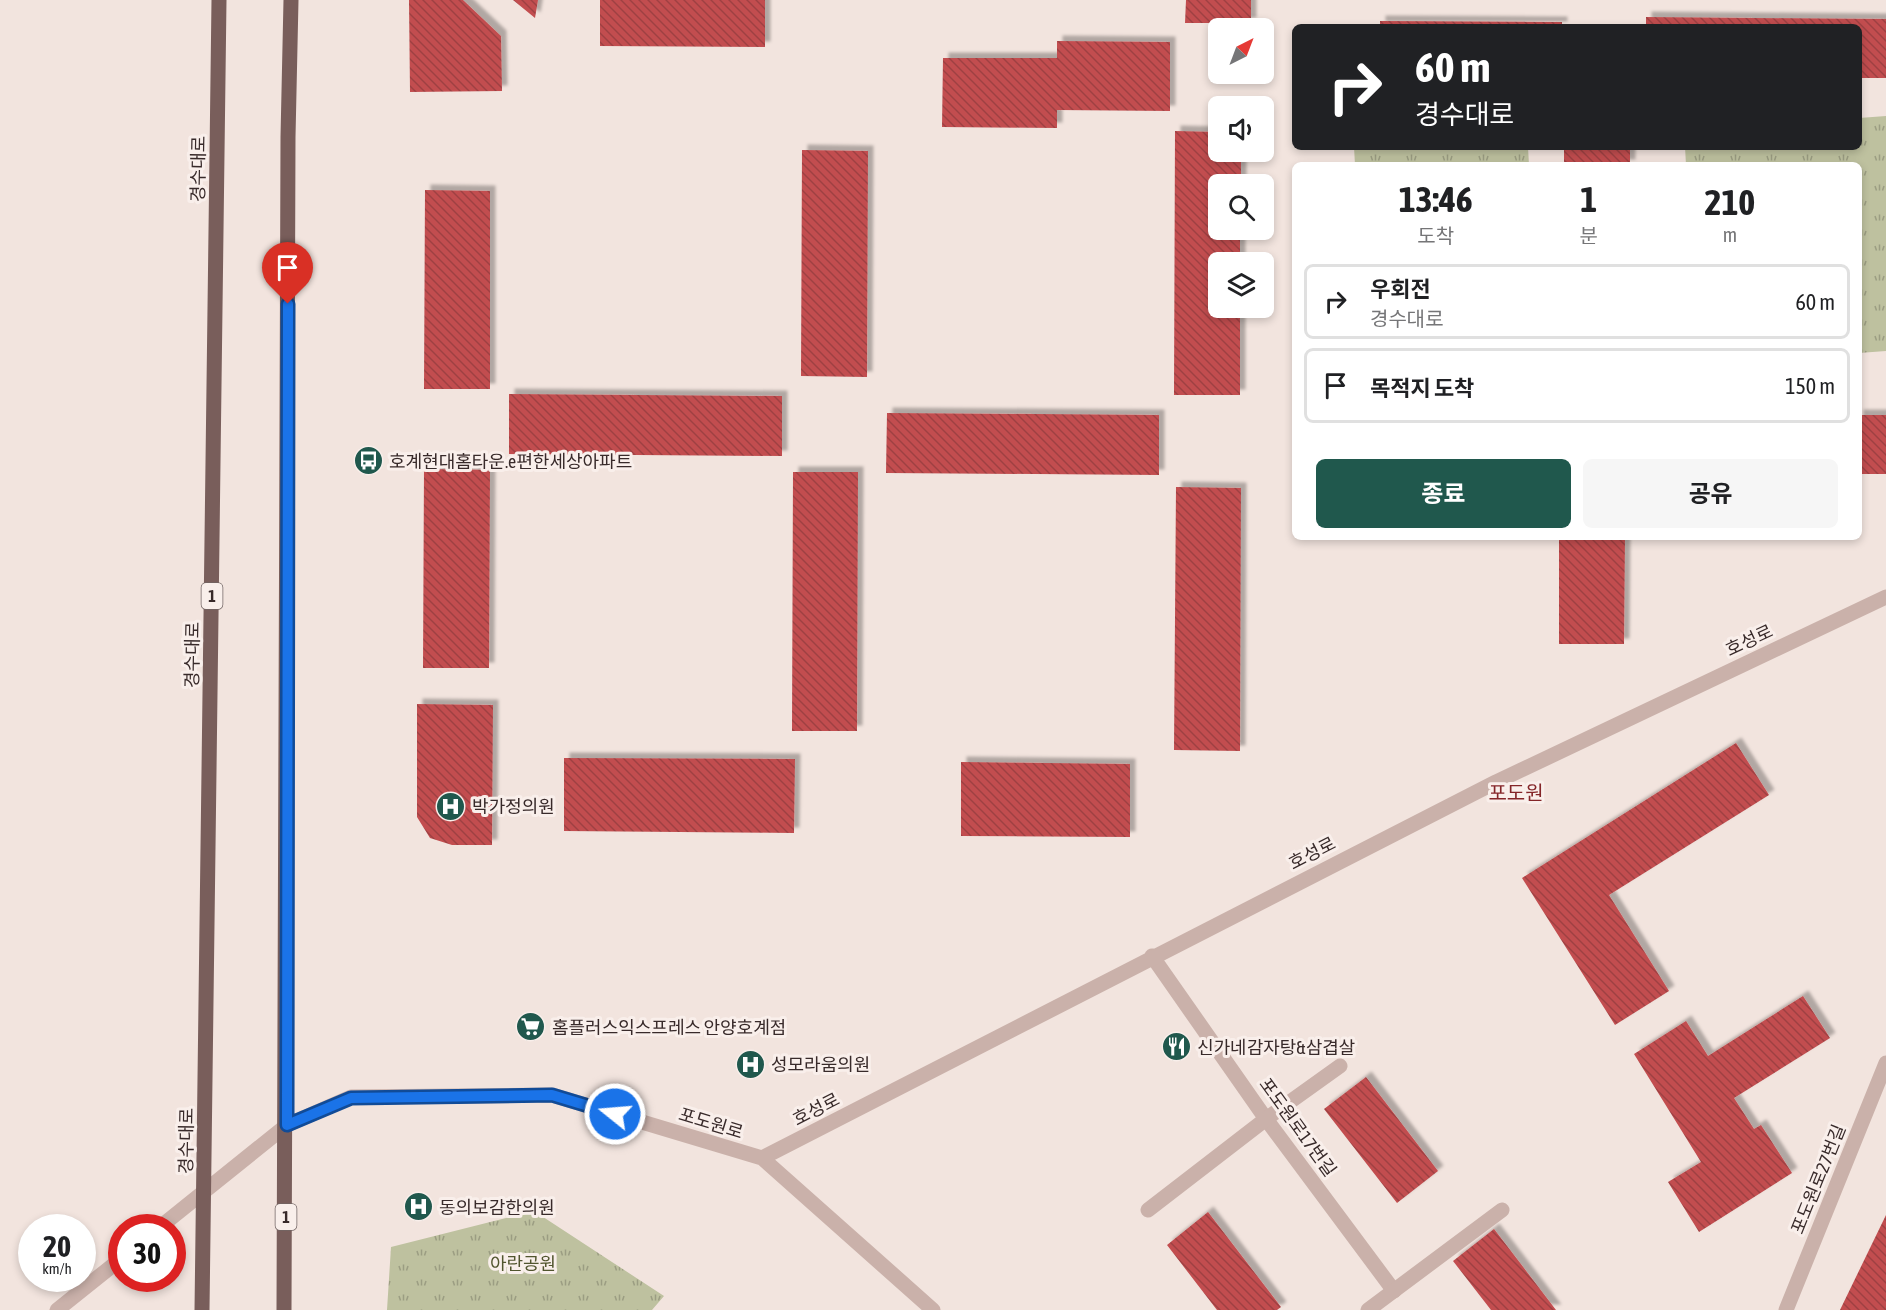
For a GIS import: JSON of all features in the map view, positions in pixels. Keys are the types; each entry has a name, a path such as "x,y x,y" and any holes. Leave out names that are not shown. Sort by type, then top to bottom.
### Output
{"main road":[{"name":"경수대로","path":"202,1310 219,0"},
{"name":"1","path":"284,1310 287,1125 288,136 291,0"}],"street":[{"name":"호성로","path":"762,1158 1152,956 1496,782 1886,597"},
{"name":"포도원로17번길","path":"1152,956 1266,1119 1394,1290"},
{"name":"포도원로27번길","path":"1786,1310 1886,1063"},
{"path":"1148,1210 1266,1119 1340,1066"},
{"name":"포도원로","path":"176,1214 287,1125 351,1098 552,1095 762,1158 933,1310"},
{"path":"1368,1310 1502,1210"},
{"path":"57,1310 108,1269"}],"green space":[{"path":"1886,116 1886,351 1862,353 1862,162 1686,162 1685,150 1862,150 1862,118"},
{"path":"1354,150 1528,150 1529,162 1355,162"},
{"name":"아란공원","path":"534,1211 664,1296 652,1310 387,1310 391,1247"}],"building":[{"path":"409,0 463,0 501,36 502,91 410,92"},
{"path":"513,0 538,0 535,18"},
{"path":"600,0 765,0 765,47 600,46"},
{"path":"1186,0 1251,0 1251,18 1208,18 1208,23 1185,23"},
{"path":"1646,17 1886,19 1886,78 1862,78 1862,24 1646,24"},
{"path":"1380,21 1562,22 1562,24 1380,24"},
{"path":"1057,41 1170,42 1170,111 1057,110 1057,128 942,127 943,58 1057,58"},
{"path":"1175,131 1208,132 1208,162 1241,162 1241,174 1208,174 1208,240 1240,240 1240,252 1208,252 1208,318 1240,318 1240,395 1174,395"},
{"path":"802,150 868,151 867,377 801,376"},
{"path":"1564,150 1630,150 1630,162 1564,162"},
{"path":"425,190 490,191 490,389 424,389"},
{"path":"509,394 782,396 782,456 509,454"},
{"path":"887,413 1159,415 1159,475 886,473"},
{"path":"1862,415 1886,415 1886,474 1862,474"},
{"path":"424,469 490,470 489,668 423,668"},
{"path":"793,472 858,472 857,731 792,731"},
{"path":"1176,487 1241,488 1240,751 1174,750"},
{"path":"1559,540 1625,540 1624,644 1559,644"},
{"path":"417,704 493,705 492,845 452,845 430,838 417,817"},
{"path":"1736,743 1769,795 1609,895 1669,991 1615,1025 1522,878"},
{"path":"564,758 795,759 794,833 564,831"},
{"path":"961,762 1130,764 1130,837 961,836"},
{"path":"1803,996 1830,1038 1734,1098 1754,1129 1761,1125 1792,1173 1699,1232 1668,1182 1701,1162 1634,1054 1686,1021 1708,1056"},
{"path":"1366,1077 1438,1171 1397,1203 1324,1109"},
{"path":"1208,1212 1281,1307 1277,1310 1217,1310 1167,1245"},
{"path":"1886,1215 1886,1310 1840,1310"},
{"path":"1494,1229 1556,1310 1491,1310 1453,1261"}],"place":[{"name":"호계현대홈타운.e편한세상아파트","path":"368,461"},
{"name":"박가정의원","path":"451,806"},
{"name":"홈플러스익스프레스 안양호계점","path":"531,1027"},
{"name":"신가네감자탕&삼겹살","path":"1176,1047"},
{"name":"성모라움의원","path":"750,1064"},
{"name":"동의보감한의원","path":"418,1207"}],"district":[{"name":"포도원","path":"1516,792"}],"route":[{"path":"288,304 287,1125 351,1098 552,1095 615,1114"}]}
